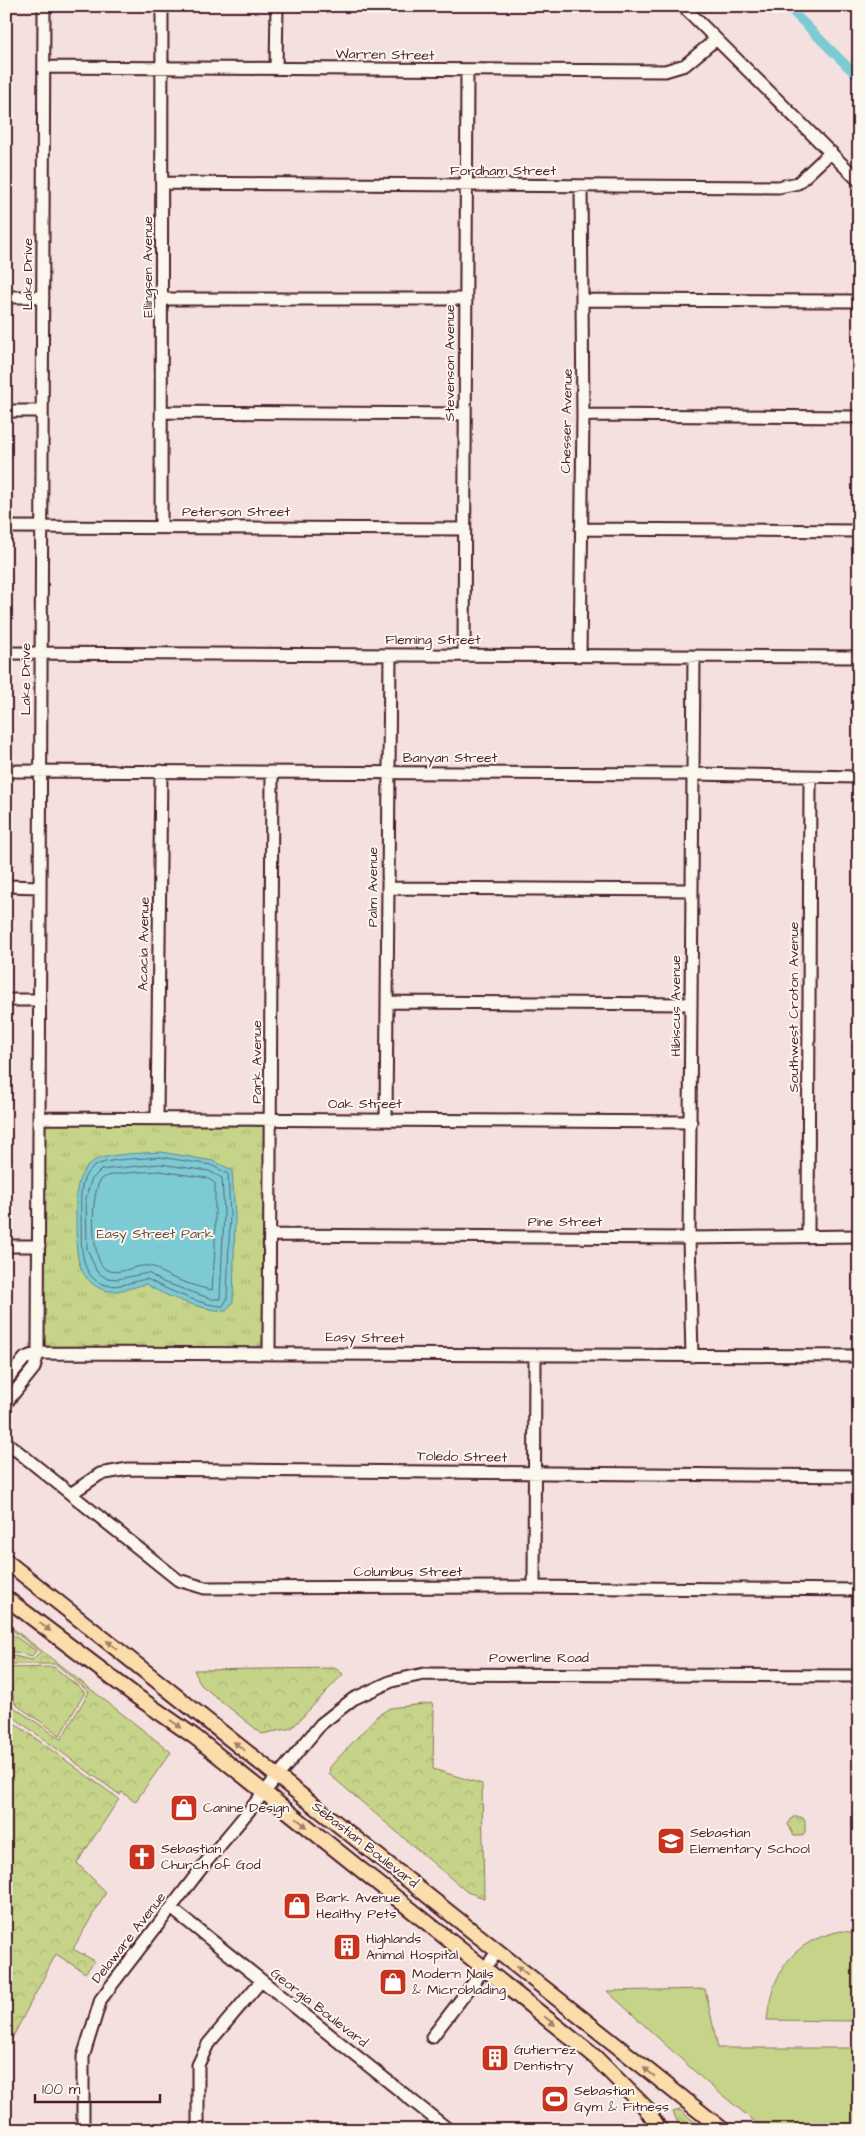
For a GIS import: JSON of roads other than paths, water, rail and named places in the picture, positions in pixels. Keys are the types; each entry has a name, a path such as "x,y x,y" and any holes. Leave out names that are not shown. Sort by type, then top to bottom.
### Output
{"main road":[{"name":"Sebastian Boulevard","path":"6,1561 723,2130"},
{"name":"Sebastian Boulevard","path":"6,1598 136,1696 196,1737 485,1969 611,2072 645,2107 660,2130"}],"street":[{"name":"Lake Drive","path":"38,1353 44,6"},
{"name":"Ellingsen Avenue","path":"161,527 162,6"},
{"path":"276,68 277,6"},
{"path":"683,6 715,40 859,181"},
{"name":"Warren Street","path":"44,67 665,71 685,65 715,40"},
{"name":"Stevenson Avenue","path":"464,655 464,299 467,71"},
{"name":"Fordham Street","path":"163,183 779,187 798,183 831,152"},
{"name":"Chesser Avenue","path":"580,656 583,415 581,186"},
{"path":"6,297 43,297"},
{"path":"162,299 464,299"},
{"path":"583,300 859,301"},
{"path":"6,411 42,411"},
{"path":"162,412 465,414"},
{"path":"583,415 859,416"},
{"name":"Peterson Street","path":"6,527 465,529"},
{"path":"581,529 859,531"},
{"name":"Fleming Street","path":"6,654 859,658"},
{"name":"Palm Avenue","path":"386,1119 390,655"},
{"name":"Hibiscus Avenue","path":"692,1356 689,1238 694,657"},
{"name":"Banyan Street","path":"6,771 693,774 859,777"},
{"name":"Acacia Avenue","path":"157,1117 161,771"},
{"name":"Park Avenue","path":"269,1352 272,1119 272,772"},
{"name":"Southwest Croton Avenue","path":"808,1236 810,777"},
{"path":"6,886 40,887"},
{"path":"389,888 691,890"},
{"path":"6,1000 40,1000"},
{"path":"387,1002 691,1004"},
{"name":"Oak Street","path":"39,1118 157,1117 691,1122"},
{"name":"Pine Street","path":"271,1235 689,1238 859,1236"},
{"path":"6,1246 38,1246"},
{"name":"Easy Street","path":"38,1353 269,1352 859,1356"},
{"path":"6,1381 25,1358 38,1353"},
{"path":"6,1403 34,1368 38,1353"},
{"path":"534,1587 535,1355"},
{"name":"Columbus Street","path":"6,1442 72,1493 178,1580 205,1588 534,1587 859,1590"},
{"name":"Toledo Street","path":"72,1493 100,1474 128,1469 859,1476"},
{"name":"Powerline Road","path":"264,1792 321,1724 353,1699 392,1681 424,1674 859,1676"},
{"name":"Delaware Avenue","path":"83,2130 83,2058 101,1999 264,1792"},
{"name":"Georgia Boulevard","path":"171,1908 449,2130"},
{"path":"432,2037 498,1951"},
{"path":"198,2130 198,2065 208,2044 261,1981"}],"water":[{"path":"161,1152 213,1161 232,1170 235,1214 233,1302 226,1311 184,1302 146,1284 124,1290 106,1291 92,1283 85,1276 81,1267 77,1248 76,1202 80,1178 84,1171 96,1160 109,1156"}],"waterway":[{"path":"787,6 859,78"}],"place":[{"name":"Canine Design","path":"184,1808"},
{"name":"Sebastian Elementary School","path":"671,1841"},
{"name":"Sebastian Church of God","path":"142,1857"},
{"name":"Bark Avenue Healthy Pets","path":"297,1906"},
{"name":"Highlands Animal Hospital","path":"347,1947"},
{"name":"Modern Nails & Microblading","path":"393,1982"},
{"name":"Gutierrez Dentistry","path":"495,2058"},
{"name":"Sebastian Gym & Fitness","path":"555,2099"}],"park label":[{"name":"Easy Street Park","path":"155,1234"}]}
